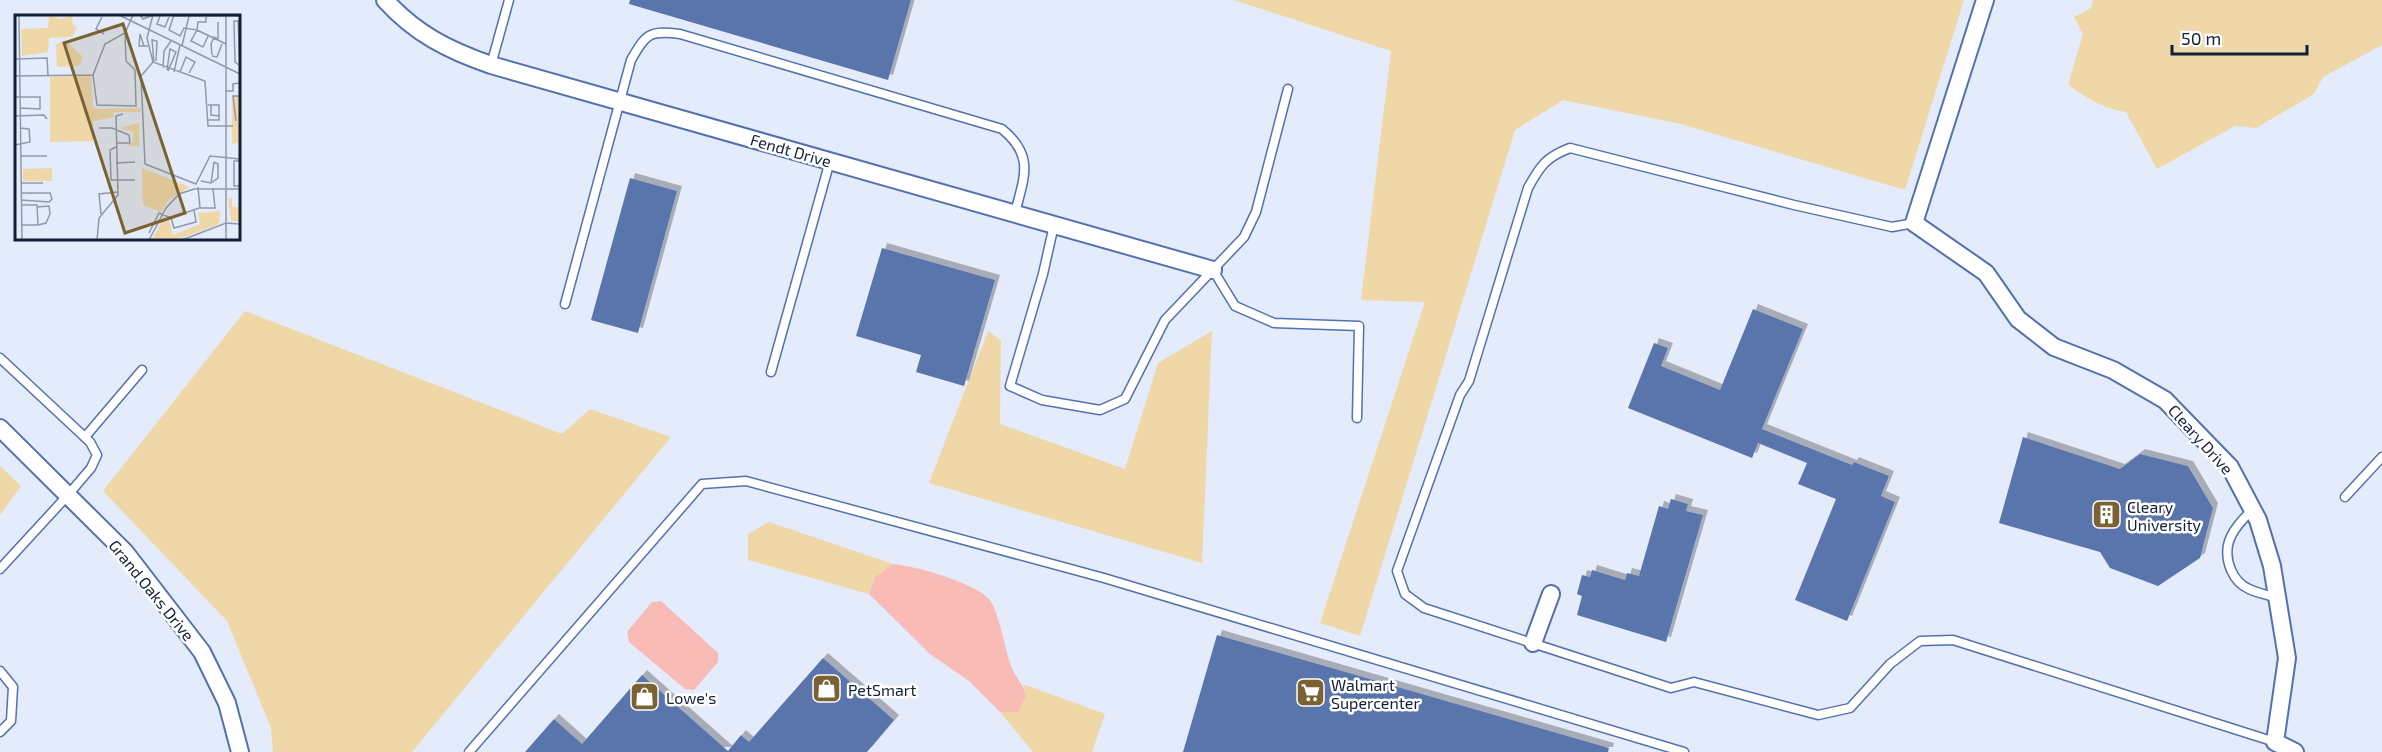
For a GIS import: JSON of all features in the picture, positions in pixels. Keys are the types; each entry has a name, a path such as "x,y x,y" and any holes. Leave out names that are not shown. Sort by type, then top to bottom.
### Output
{"street":[{"name":"Fendt Drive","path":"385,0 400,16 427,36 453,51 491,65 1213,270"},
{"path":"1914,223 1984,0"},
{"name":"Cleary Drive","path":"1914,223 1986,273 2018,319 2054,346 2114,370 2165,400 2230,467 2252,510 2272,566 2287,658 2275,742"},
{"name":"Grand Oaks Drive","path":"0,428 125,552 202,652 227,703 240,752"},
{"path":"1533,643 1551,594"},
{"path":"2275,742 2295,752"}],"lane":[{"path":"491,65 509,0"},
{"path":"566,304 631,60 642,40 659,31 680,34 1002,129 1016,140 1024,158 1023,177 1015,213"},
{"path":"1054,225 1043,274 1010,386 1042,400 1100,410 1125,399 1165,320 1244,237 1257,212 1288,88"},
{"path":"1914,223 1892,227 1794,205 1570,148 1553,154 1539,167 1528,188 1469,381 1460,395 1397,571 1405,594 1424,608 1671,688 1694,682 1818,715 1850,708 1890,664 1920,641 1953,640 2275,742"},
{"path":"771,372 830,161"},
{"path":"1213,270 1235,306 1274,323 1359,326 1357,418"},
{"path":"0,358 85,437 97,455 91,468 0,569"},
{"path":"85,437 142,370"},
{"path":"2344,496 2382,457"},
{"path":"469,752 702,484 746,481 1104,578 1684,752"},
{"path":"2252,510 2238,525 2228,545 2229,565 2236,580 2248,589 2277,598"},
{"path":"0,671 13,687 11,721 0,732"}],"shaded area":[{"path":"1234,0 1964,0 1905,190 1681,124 1563,100 1515,130 1360,636 1320,623 1425,302 1361,300 1391,51"},
{"path":"2093,0 2382,0 2382,45 2323,77 2314,94 2256,128 2235,126 2157,169 2126,112 2103,106 2068,85 2083,34 2074,17 2091,8"},
{"path":"245,311 562,434 590,409 671,437 412,752 273,752 271,728 227,621 103,491"},
{"path":"988,331 1001,340 1000,424 1125,469 1158,363 1212,331 1202,563 929,483"},
{"path":"0,466 21,486 0,515"},
{"path":"769,522 893,564 874,578 869,594 748,560 748,534"},
{"path":"893,564 943,576 970,586 988,598 999,621 1009,661 1026,696 1018,712 1000,712 969,681 930,654 869,594 874,578"},
{"path":"661,601 718,653 718,662 694,690 685,689 629,642 627,632 652,602"},
{"path":"1023,684 1105,714 1092,752 1033,752 1000,712 1018,712 1026,696"}],"building":[{"path":"630,0 911,0 888,80 629,4"},
{"path":"630,178 677,191 638,333 591,320"},
{"path":"882,248 995,280 964,386 916,372 921,355 856,336"},
{"path":"1753,309 1803,329 1762,429 1852,465 1854,462 1889,476 1881,496 1895,502 1847,621 1795,600 1836,499 1798,484 1807,463 1758,443 1752,458 1628,408 1654,343 1668,348 1661,366 1720,390"},
{"name":"Cleary University","path":"2023,437 2120,469 2140,454 2188,466 2213,508 2200,558 2158,586 2110,568 2100,552 1999,523"},
{"path":"1671,499 1688,504 1686,511 1703,515 1666,642 1577,615 1582,596 1577,594 1582,575 1590,577 1592,570 1625,580 1627,573 1639,576 1659,506 1668,509"},
{"name":"Walmart Supercenter","path":"1217,635 1609,748 1608,752 1183,752"},
{"path":"823,658 894,720 867,752 525,752 554,719 582,744 642,675 728,751 741,735 749,742"}],"place":[{"name":"Cleary University","path":"2106,515"},
{"name":"PetSmart","path":"827,689"},
{"name":"Walmart Supercenter","path":"1310,693"},
{"name":"Lowe's","path":"645,697"}]}
